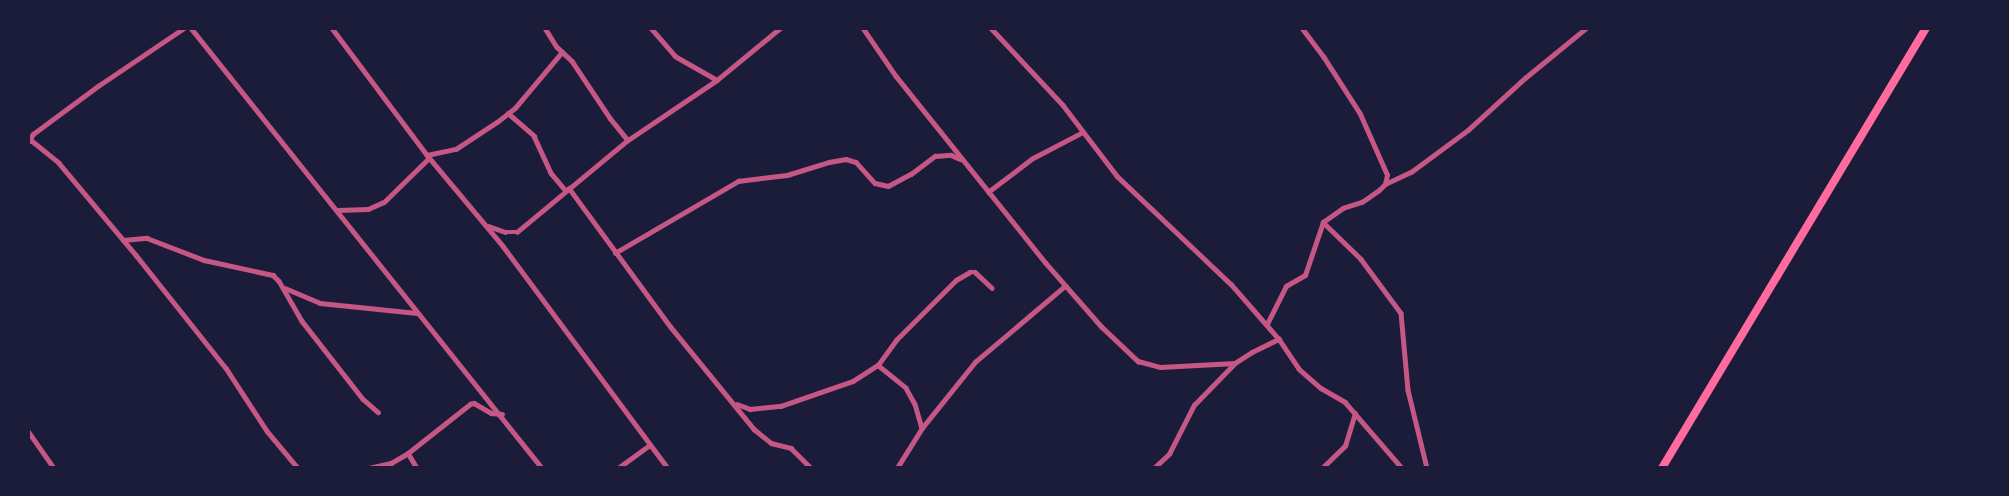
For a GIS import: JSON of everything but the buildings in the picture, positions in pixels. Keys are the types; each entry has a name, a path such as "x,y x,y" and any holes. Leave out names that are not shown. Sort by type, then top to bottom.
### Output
{"highway":[{"path":"1662,468 1926,28"}],"street":[{"path":"184,28 98,86 33,134 30,141 59,163 123,240 232,375 255,414 299,468"},
{"path":"191,28 338,210 416,313 502,414 542,468"},
{"path":"332,28 428,156 487,225 668,468"},
{"path":"545,28 628,140"},
{"path":"651,28 675,56 717,80"},
{"path":"487,225 505,232 517,232 628,140 717,80 780,28"},
{"path":"863,28 896,76 1065,286 1138,361 1160,367 1235,363"},
{"path":"991,28 1063,105 1117,176 1231,284 1267,324 1299,369 1311,381 1345,402 1402,468"},
{"path":"1302,28 1360,114 1385,170 1385,184"},
{"path":"1267,324 1286,286 1305,275 1323,222 1352,203 1362,201 1385,184 1411,172 1468,130 1525,78 1586,28"},
{"path":"338,210 368,209 384,202 428,156 456,149 508,113 562,52"},
{"path":"508,113 534,136 551,173 568,190 670,326 762,437 771,443 791,448 811,468"},
{"path":"988,192 1033,158 1083,132"},
{"path":"615,253 738,181 787,175 846,159 856,162 875,183 888,186 911,174 935,156 951,155 962,160"},
{"path":"1323,222 1373,274 1401,313 1408,390 1427,468"},
{"path":"123,240 147,238 204,260 273,275 283,287 302,321 363,399 378,412"},
{"path":"733,402 750,409 781,406 842,386 878,365 896,340 956,280 970,272 975,272 992,288"},
{"path":"897,468 922,428 975,362 1065,286"},
{"path":"283,287 320,303 416,313"},
{"path":"1154,468 1168,454 1194,405 1235,363 1279,339"},
{"path":"878,365 906,388 915,404 922,428"},
{"path":"369,468 391,463 408,453 470,404 474,403 491,413 502,414"},
{"path":"1322,468 1345,446 1356,413"},
{"path":"28,431 54,468"},
{"path":"618,468 650,445"},
{"path":"408,453 417,468"},
{"path":"285,468 292,462"}]}
